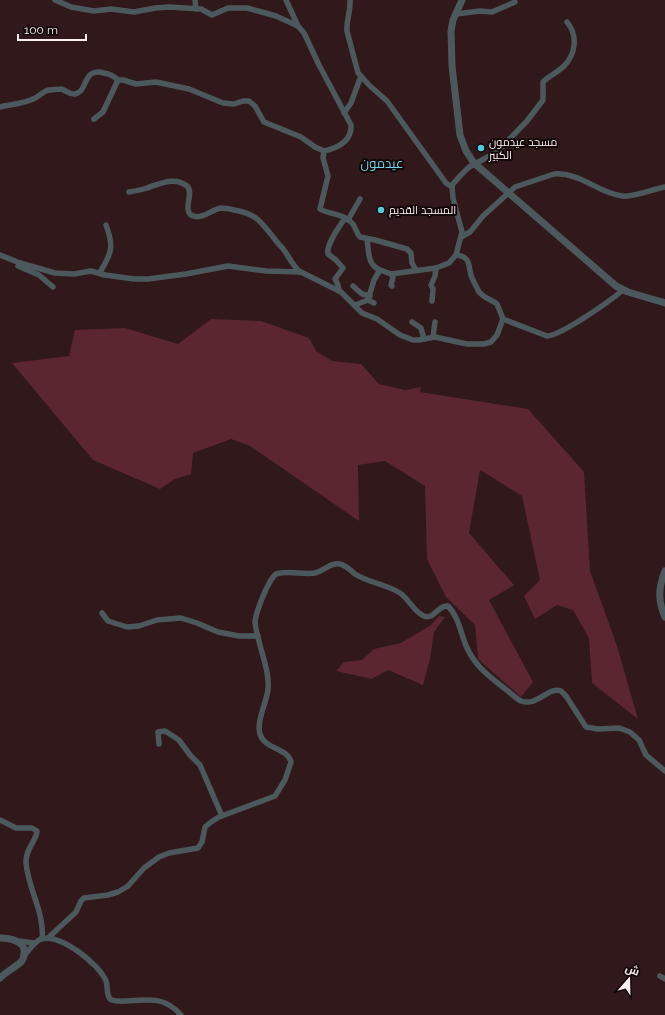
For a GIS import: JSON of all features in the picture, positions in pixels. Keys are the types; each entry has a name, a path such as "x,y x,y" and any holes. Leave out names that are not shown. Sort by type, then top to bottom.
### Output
{"street":[{"path":"55,0 71,7 94,11 111,9 134,12 161,7 203,10 209,15 212,15 228,8 247,8 276,16 298,26"},
{"path":"196,0 196,9"},
{"path":"0,106 21,103 33,99 40,96 47,90 61,89 70,93 77,93 81,91 89,75 95,72 107,74 118,80 136,84 153,82 193,90 223,103 234,104 247,101 255,106 264,122 301,137 315,148 324,151 342,144 350,135 351,125 319,65 304,33 298,26 286,0"},
{"path":"350,0 346,25 356,66 361,76 387,101 446,183 452,187"},
{"path":"462,0 451,31 450,44 459,128 466,151 474,163 585,258 613,284 624,290 665,303"},
{"path":"456,14 480,11 492,12 515,2"},
{"path":"367,239 370,262 374,268 391,274 436,268 449,262 456,255 462,232 455,207 452,187 459,177 474,163 494,154 503,147 527,121 542,101 544,97 543,82 564,66 573,50 575,37 567,22"},
{"path":"344,113 351,103 361,76"},
{"path":"94,119 103,112 115,83 118,80"},
{"path":"324,151 323,158 328,176 320,209 347,219 353,224 358,236 362,238 407,249 410,252 412,263 416,270"},
{"path":"461,237 470,232 483,216 508,193 522,184 533,182 550,175 559,174 578,178 622,196 632,196 665,187"},
{"path":"129,192 178,180 188,187 190,192 188,209 192,216 203,216 208,212 222,208 246,212 256,217 283,248 296,268 339,291 362,312 377,319 400,335 413,340 433,337 467,344 484,344 491,342 497,335 503,320 498,304 484,297 477,289 472,278 468,260 456,255"},
{"path":"339,291 335,279 343,268 328,254 330,241 360,199"},
{"path":"100,272 112,245 106,225"},
{"path":"0,255 20,263 62,274 91,271 118,277 142,280 193,273 228,266 266,271 301,272"},
{"path":"20,263 18,266 39,275 53,287"},
{"path":"432,301 433,289 431,285 435,276 436,268"},
{"path":"355,305 369,298 374,280 380,270"},
{"path":"391,274 393,276 392,286"},
{"path":"353,286 374,303"},
{"path":"503,320 547,336 552,335 565,329 624,290"},
{"path":"412,322 421,328 424,339"},
{"path":"433,337 435,322"},
{"path":"0,938 35,942 45,939 76,912 84,898 108,895 118,892 128,886 144,868 159,857 170,852 198,848 202,842 205,827 222,816 275,796 279,791 291,765 291,760 287,755 267,743 260,734 259,725 268,688 255,619 268,584 276,574 285,572 304,574 315,573 334,564 343,565 363,579 388,587 401,594 420,613 426,616 431,616 441,607 448,606 453,613 467,648 478,666 515,697 525,702 532,702 553,691 561,691 566,696 586,727 598,729 619,728 630,732 639,740 646,755 665,771"},
{"path":"665,572 661,582 659,594 660,603 665,617"},
{"path":"102,613 108,621 127,627 139,626 157,620 181,618 218,632 239,636 258,636"},
{"path":"159,744 158,732 165,731 179,740 190,755 200,765 222,816"},
{"path":"0,820 16,828 32,828 37,831 37,836 30,844 26,861 45,939"},
{"path":"45,939 63,944 85,956 98,968 106,980 109,998 112,1000 162,1001 175,1008 181,1015"},
{"path":"18,941 25,950 24,956"},
{"path":"0,978 21,962 35,942"}],"shaded area":[{"path":"211,319 261,321 309,338 316,351 332,361 361,364 379,384 405,390 421,387 420,392 528,409 584,472 590,571 617,646 638,719 592,683 589,638 573,610 557,605 535,619 524,596 540,580 522,496 480,470 469,533 514,585 489,600 533,682 521,697 478,659 475,625 446,597 427,559 425,486 385,461 358,465 359,521 250,446 231,439 193,453 191,474 175,479 160,489 93,460 12,363 69,356 75,330 125,328 178,344"},
{"path":"439,616 445,617 434,632 430,659 423,685 388,670 372,679 336,671 344,662 362,660 374,649 401,643 431,625"}],"place":[{"name":"مسجد عيدمون الكبير","path":"481,148"},
{"name":"المسجد القديم","path":"381,210"}],"district":[{"name":"عيدمون","path":"382,163"}]}
